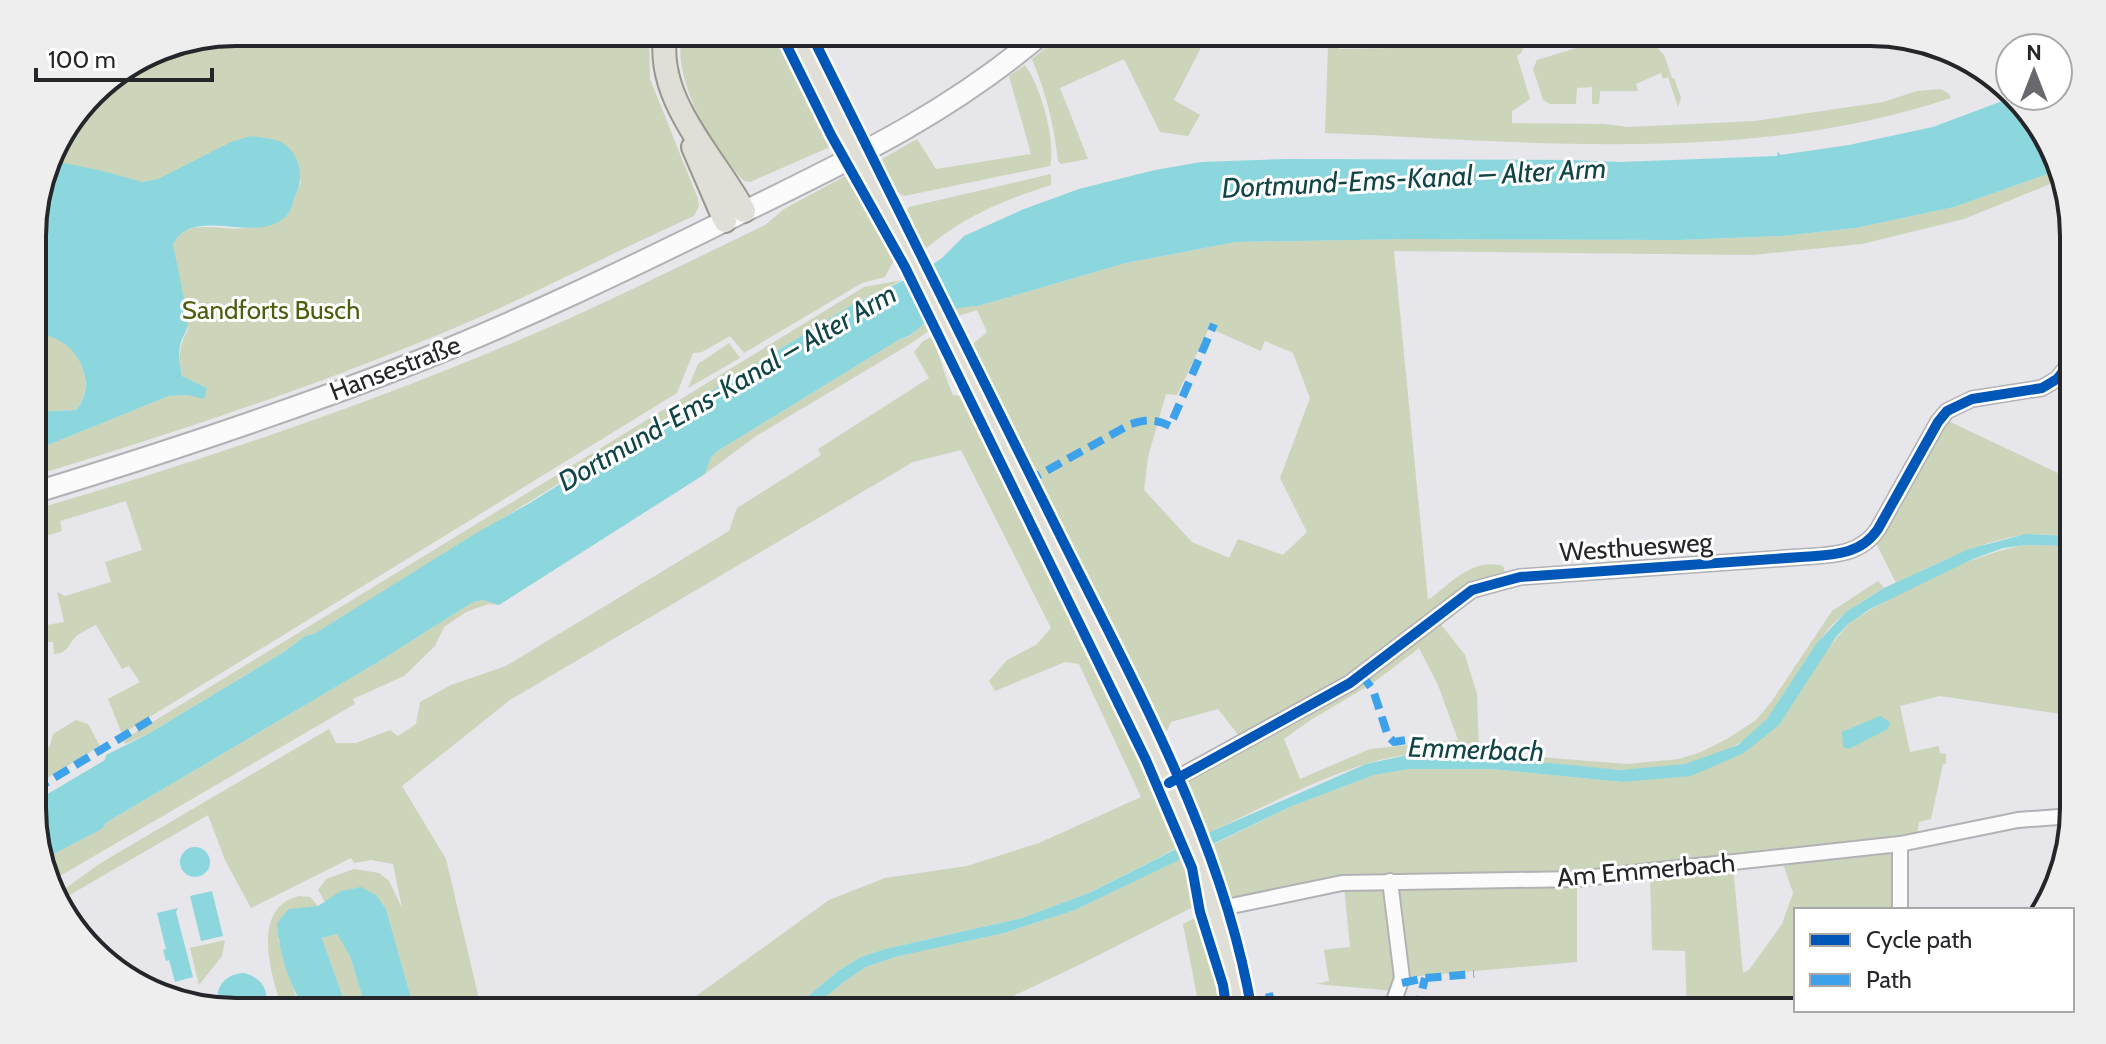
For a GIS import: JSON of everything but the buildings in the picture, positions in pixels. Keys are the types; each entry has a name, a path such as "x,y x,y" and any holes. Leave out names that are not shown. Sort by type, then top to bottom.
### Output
{"main road":[{"path":"665,46 668,81 690,130 693,148 735,216"},
{"path":"803,46 914,263 1168,783 1205,872 1231,959 1238,998"},
{"name":"Hansestraße","path":"46,489 231,430 422,360 525,315 735,216 920,122 1026,46"}],"street":[{"name":"Westhuesweg","path":"1168,783 1350,683 1472,590 1488,584 1520,577 1839,554 1858,548 1878,529 1947,411 1972,399 2042,388 2060,375"},
{"name":"Am Emmerbach","path":"1217,909 1323,886 1390,881 1576,879 1900,844 2018,820 2059,817"},
{"path":"1900,844 1900,908"},
{"path":"1390,881 1402,978 1395,998"}],"green space":[{"name":"Sandforts Busch","path":"236,46 649,46 650,79 699,206 694,216 507,305 425,340 259,403 46,472 46,446 169,396 188,395 207,388 182,376 180,353 188,330 173,244 187,230 245,228 288,214 301,182 296,159 186,166 158,179 142,182 61,163 85,120 111,93 141,72 175,56"},
{"path":"681,46 783,46 832,146 750,182 744,181 707,132 688,90"},
{"path":"1048,46 1202,46 1174,100 1200,115 1188,136 1160,132 1124,59 1060,88 1088,159 1061,164 1052,121 1032,59"},
{"path":"1320,46 1339,46 1339,49 1521,46 1522,52 1517,56 1530,99 1512,111 1512,123 1628,127 1755,121 1883,102 1917,91 1941,89 1951,98 1875,119 1798,133 1719,141 1561,144 1325,133 1328,47"},
{"path":"1583,46 1656,46 1664,55 1681,98 1678,107 1668,77 1663,79 1661,73 1636,84 1638,91 1600,91 1599,104 1592,104 1592,87 1577,88 1576,104 1550,104 1543,100 1533,69 1537,60"},
{"path":"1025,65 1046,114 1051,142 1050,166 904,196 897,192 880,160 917,139 936,169 1031,154 1009,76"},
{"path":"2049,173 2053,183 1964,219 1862,244 1752,255 1394,251 1428,600 1462,574 1481,565 1503,566 1505,572 1358,671 1240,737 1218,709 1171,722 1167,731 1161,730 973,344 987,332 977,310 958,316 955,307 978,306 1126,263 1236,242 1680,240 1783,236 1856,228 1954,207","holes":["1209,328 1261,351 1265,341 1293,353 1310,398 1280,478 1307,532 1283,555 1238,539 1229,558 1192,542 1144,490 1148,457 1166,394 1177,395"]},
{"path":"849,174 895,258 885,277 862,283 744,353 730,336 702,352 693,353 677,393 122,734 108,699 140,682 129,666 122,669 96,625 78,635 59,653 54,654 53,642 46,642 46,625 64,622 57,592 65,596 111,582 105,562 142,550 126,501 60,521 62,531 46,536 46,506 304,424 438,374 593,308 765,225 784,209"},
{"path":"1051,174 1051,185 983,211 923,251 905,215 909,207"},
{"path":"902,280 852,305 358,608 314,634 305,636 284,652 148,734 125,744 123,740 864,287"},
{"path":"927,322 930,330 910,344 756,436 705,474 711,457 719,450 908,337"},
{"path":"46,336 64,342 82,365 84,393 76,410 46,411"},
{"path":"931,337 953,395 961,396 1124,725 1165,810 1179,847 1089,893 1022,918 861,957 838,971 806,998 693,998 829,900 885,878 967,866 1039,843 1141,797 1079,664 1065,662 995,691 989,681 1007,660 1036,645 1051,628 961,450 913,462 510,700 402,786 446,859 479,998 411,998 386,909 379,900 365,890 351,889 325,902 318,890 326,879 354,869 379,873 389,881 402,908 393,864 371,860 354,863 351,858 251,908 225,860 208,815 68,896 65,889 99,864 329,729 336,743 356,743 390,730 398,736 416,724 420,702 451,685 506,666 729,531 737,508 821,455 818,449 929,378 914,352"},
{"path":"729,343 740,358 688,388 698,364"},
{"path":"1946,420 2060,474 2060,535 2029,534 2006,538 1958,554 1896,583 1875,541"},
{"path":"2026,545 2060,546 2060,714 1940,696 1900,706 1910,752 1939,746 1940,753 1946,754 1931,819 1919,822 1917,837 1579,873 1338,878 1239,898 1230,896 1214,844 1292,806 1374,775 1409,769 1492,769 1622,782 1744,753 1848,624 1934,576 2005,549"},
{"path":"1878,581 1884,588 1832,625 1764,723 1736,745 1703,759 1668,767 1632,770 1412,754 1388,758 1336,775 1208,833 1186,781 1278,732 1368,678 1439,622 1465,655 1477,694 1479,752 1627,764 1679,759 1727,739 1756,720 1832,611","holes":["1419,648 1438,685 1458,740 1370,749 1300,779 1284,739 1309,721 1373,683"]},
{"path":"483,600 499,605 488,604 466,612 444,627 435,646 404,676 353,699 355,704 59,877 52,855 102,829 107,822 378,662 473,602"},
{"path":"76,720 88,724 100,746 46,779 46,748 50,746 53,734"},
{"path":"1884,849 1898,860 1898,908 1794,908 1794,998 1687,998 1685,951 1652,950 1650,875 1733,866 1743,973 1749,970 1782,924 1793,893 1782,861"},
{"path":"1183,858 1191,880 1193,907 1009,998 824,998 866,967 895,957 1004,933 1075,910"},
{"path":"1577,884 1577,962 1407,977 1396,892 1399,886"},
{"path":"1344,887 1381,887 1386,890 1398,975 1395,991 1316,984 1329,981 1324,950 1350,947"},
{"path":"299,896 310,897 318,906 278,939 297,998 279,998 270,963 269,929 274,914 284,903"},
{"path":"1193,919 1200,921 1220,998 1197,998 1183,924"},
{"path":"338,934 350,956 363,998 343,998 322,938"},
{"path":"225,940 222,956 199,985 190,948"}],"water":[{"name":"Dortmund-Ems-Kanal – Alter Arm","path":"1994,104 1994,112 2013,112 2021,120 2049,173 1954,207 1856,228 1783,236 1680,240 1236,242 1126,263 978,306 949,311 929,320 910,335 719,450 711,457 705,474 499,605 483,600 473,602 378,662 107,822 102,829 52,855 46,795 105,760 106,755 148,734 284,652 305,636 314,634 660,421 672,418 672,415 852,305 915,275 941,259 964,236 1024,209 1079,189 1201,162 1288,159 1620,162 1777,156 1778,151 1780,155 1849,145 1933,127"},
{"path":"251,136 281,142 293,152 299,166 300,182 288,214 276,223 245,228 196,227 183,232 173,244 188,319 180,348 182,376 207,388 204,399 188,395 169,396 46,446 46,411 76,410 86,385 84,372 70,349 46,336 46,224 52,187 61,162 142,182 158,179 231,142"},
{"path":"2026,534 2060,535 2060,546 2003,548 1973,559 1870,609 1848,624 1836,637 1779,725 1744,753 1691,776 1622,782 1492,769 1409,769 1374,775 1292,806 1075,910 1004,933 895,957 866,967 824,998 806,998 838,971 861,957 1022,918 1089,893 1208,833 1366,764 1412,754 1479,756 1621,770 1685,764 1738,745 1767,719 1817,643 1846,612 1884,588 1969,549"},
{"path":"1880,716 1890,722 1888,729 1849,749 1843,747 1842,732"},
{"path":"195,847 206,851 210,862 206,873 195,877 184,873 180,862 184,851"},
{"path":"361,887 376,895 386,909 411,998 363,998 350,956 337,934 322,938 343,998 299,998 286,969 277,923 289,909 318,906 341,891"},
{"path":"212,891 223,936 201,941 190,896"},
{"path":"178,908 176,912 193,977 175,982 163,950 166,949 157,913"},
{"path":"237,974 251,975 261,982 266,998 218,996 222,983"}],"marked path":[{"path":"1026,482 1131,424 1151,420 1170,426 1214,324"},
{"path":"1361,674 1373,690 1388,736 1394,742 1420,738"},
{"path":"46,783 152,719"},
{"path":"1402,983 1474,974"},
{"path":"1420,998 1425,978"},
{"path":"1269,993 1270,998"}],"cycle path":[{"path":"787,46 831,135 905,267 1146,760 1192,868 1200,912 1225,998"},
{"path":"817,46 1173,765 1221,887 1249,998"},
{"path":"1169,783 1350,683 1472,590 1520,577 1823,556 1853,549 1871,538 1878,529 1947,411 1972,399 2042,388 2060,375"}],"water label":[{"name":"Emmerbach","path":"1476,749"}]}
